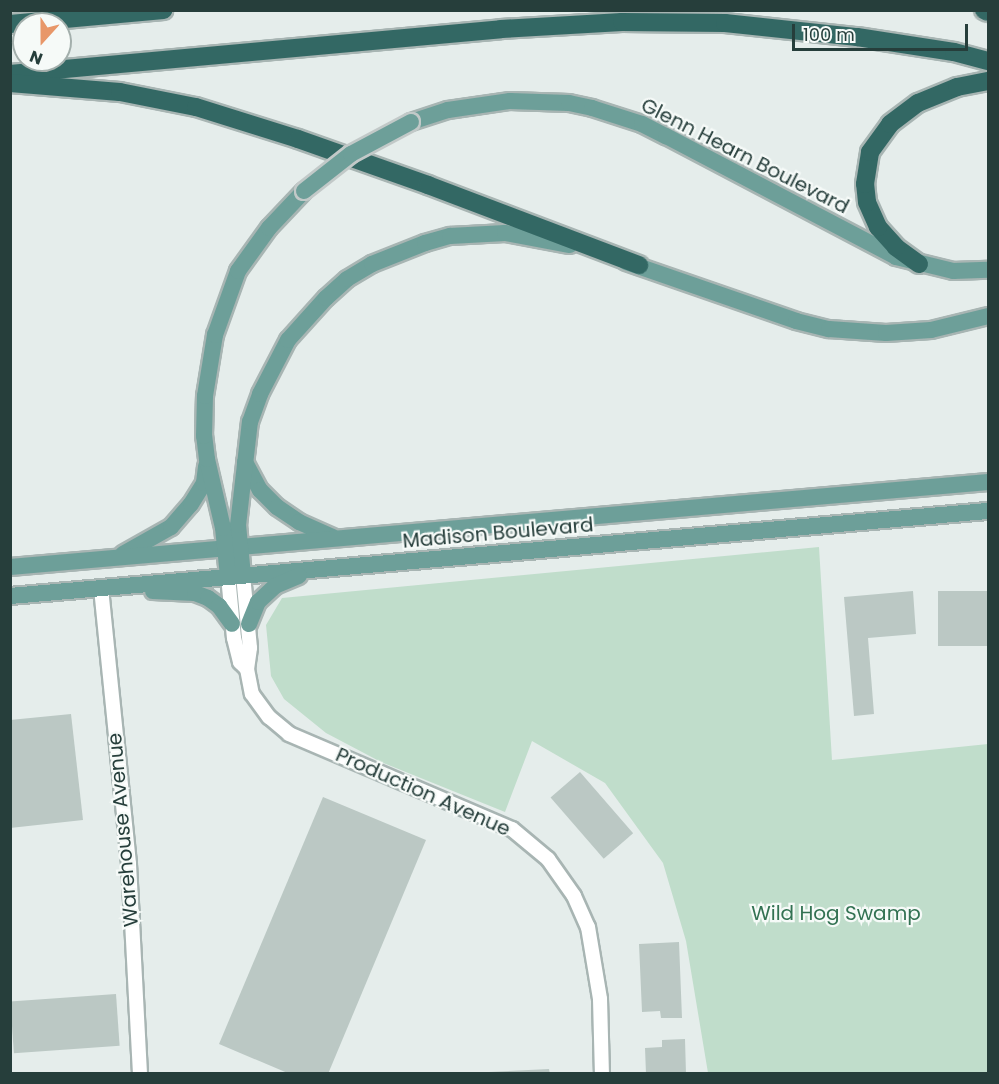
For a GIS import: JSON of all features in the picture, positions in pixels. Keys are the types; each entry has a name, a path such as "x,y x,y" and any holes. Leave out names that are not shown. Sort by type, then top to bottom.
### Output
{"highway":[{"path":"10,24 163,10"},
{"path":"984,10 988,12"},
{"path":"10,74 501,28 622,22 725,24 857,37 954,52 988,61"},
{"path":"919,264 896,247 878,227 867,202 865,184 870,152 890,124 918,103 957,87 988,81"},
{"path":"10,83 120,92 196,107 298,138 428,184 639,265"}],"main road":[{"name":"Glenn Hearn Boulevard","path":"236,575 232,548 207,459 205,396 221,312 238,271 250,253 269,228 304,191 351,154 411,122 448,110 510,101 569,103 611,113 666,136 871,245 919,264 953,270 988,270"},
{"name":"Glenn Hearn Boulevard","path":"232,548 250,422 260,394 288,340 326,298 347,279 372,264 425,243 450,237 505,233 566,244 639,265 786,318 829,329 878,333 931,330 988,316"},
{"path":"116,558 171,527 191,504 204,483 207,459"},
{"path":"245,462 260,490 277,507 299,522 337,538"},
{"name":"Madison Boulevard","path":"10,567 988,482"},
{"name":"Madison Boulevard","path":"10,596 988,511"},
{"path":"101,588 195,593 208,598 241,624 258,602 275,586 311,571"}],"street":[{"name":"Production Avenue","path":"236,575 241,624 240,662 247,669 252,694 269,717 289,734 512,829 548,859 574,896 588,927 600,999 602,1074"},
{"name":"Warehouse Avenue","path":"101,588 129,864 140,1074"}],"green space":[{"name":"Wild Hog Swamp","path":"819,547 832,760 988,744 988,1073 708,1073 686,941 663,863 605,783 532,741 505,812 381,762 326,733 284,699 271,676 266,625 282,598"}],"building":[{"path":"913,591 916,634 868,638 874,714 854,716 844,597"},
{"path":"938,591 988,591 988,646 938,646"},
{"path":"71,714 83,820 10,828 10,720"},
{"path":"580,772 633,833 604,859 551,798"},
{"path":"323,797 426,840 328,1074 290,1074 219,1044"},
{"path":"679,942 682,1018 661,1018 660,1011 642,1012 639,944"},
{"path":"116,994 120,1046 14,1053 10,1001"},
{"path":"685,1039 686,1074 646,1074 645,1048 662,1047 662,1040"},
{"path":"549,1069 550,1074 489,1074 489,1072"}]}
